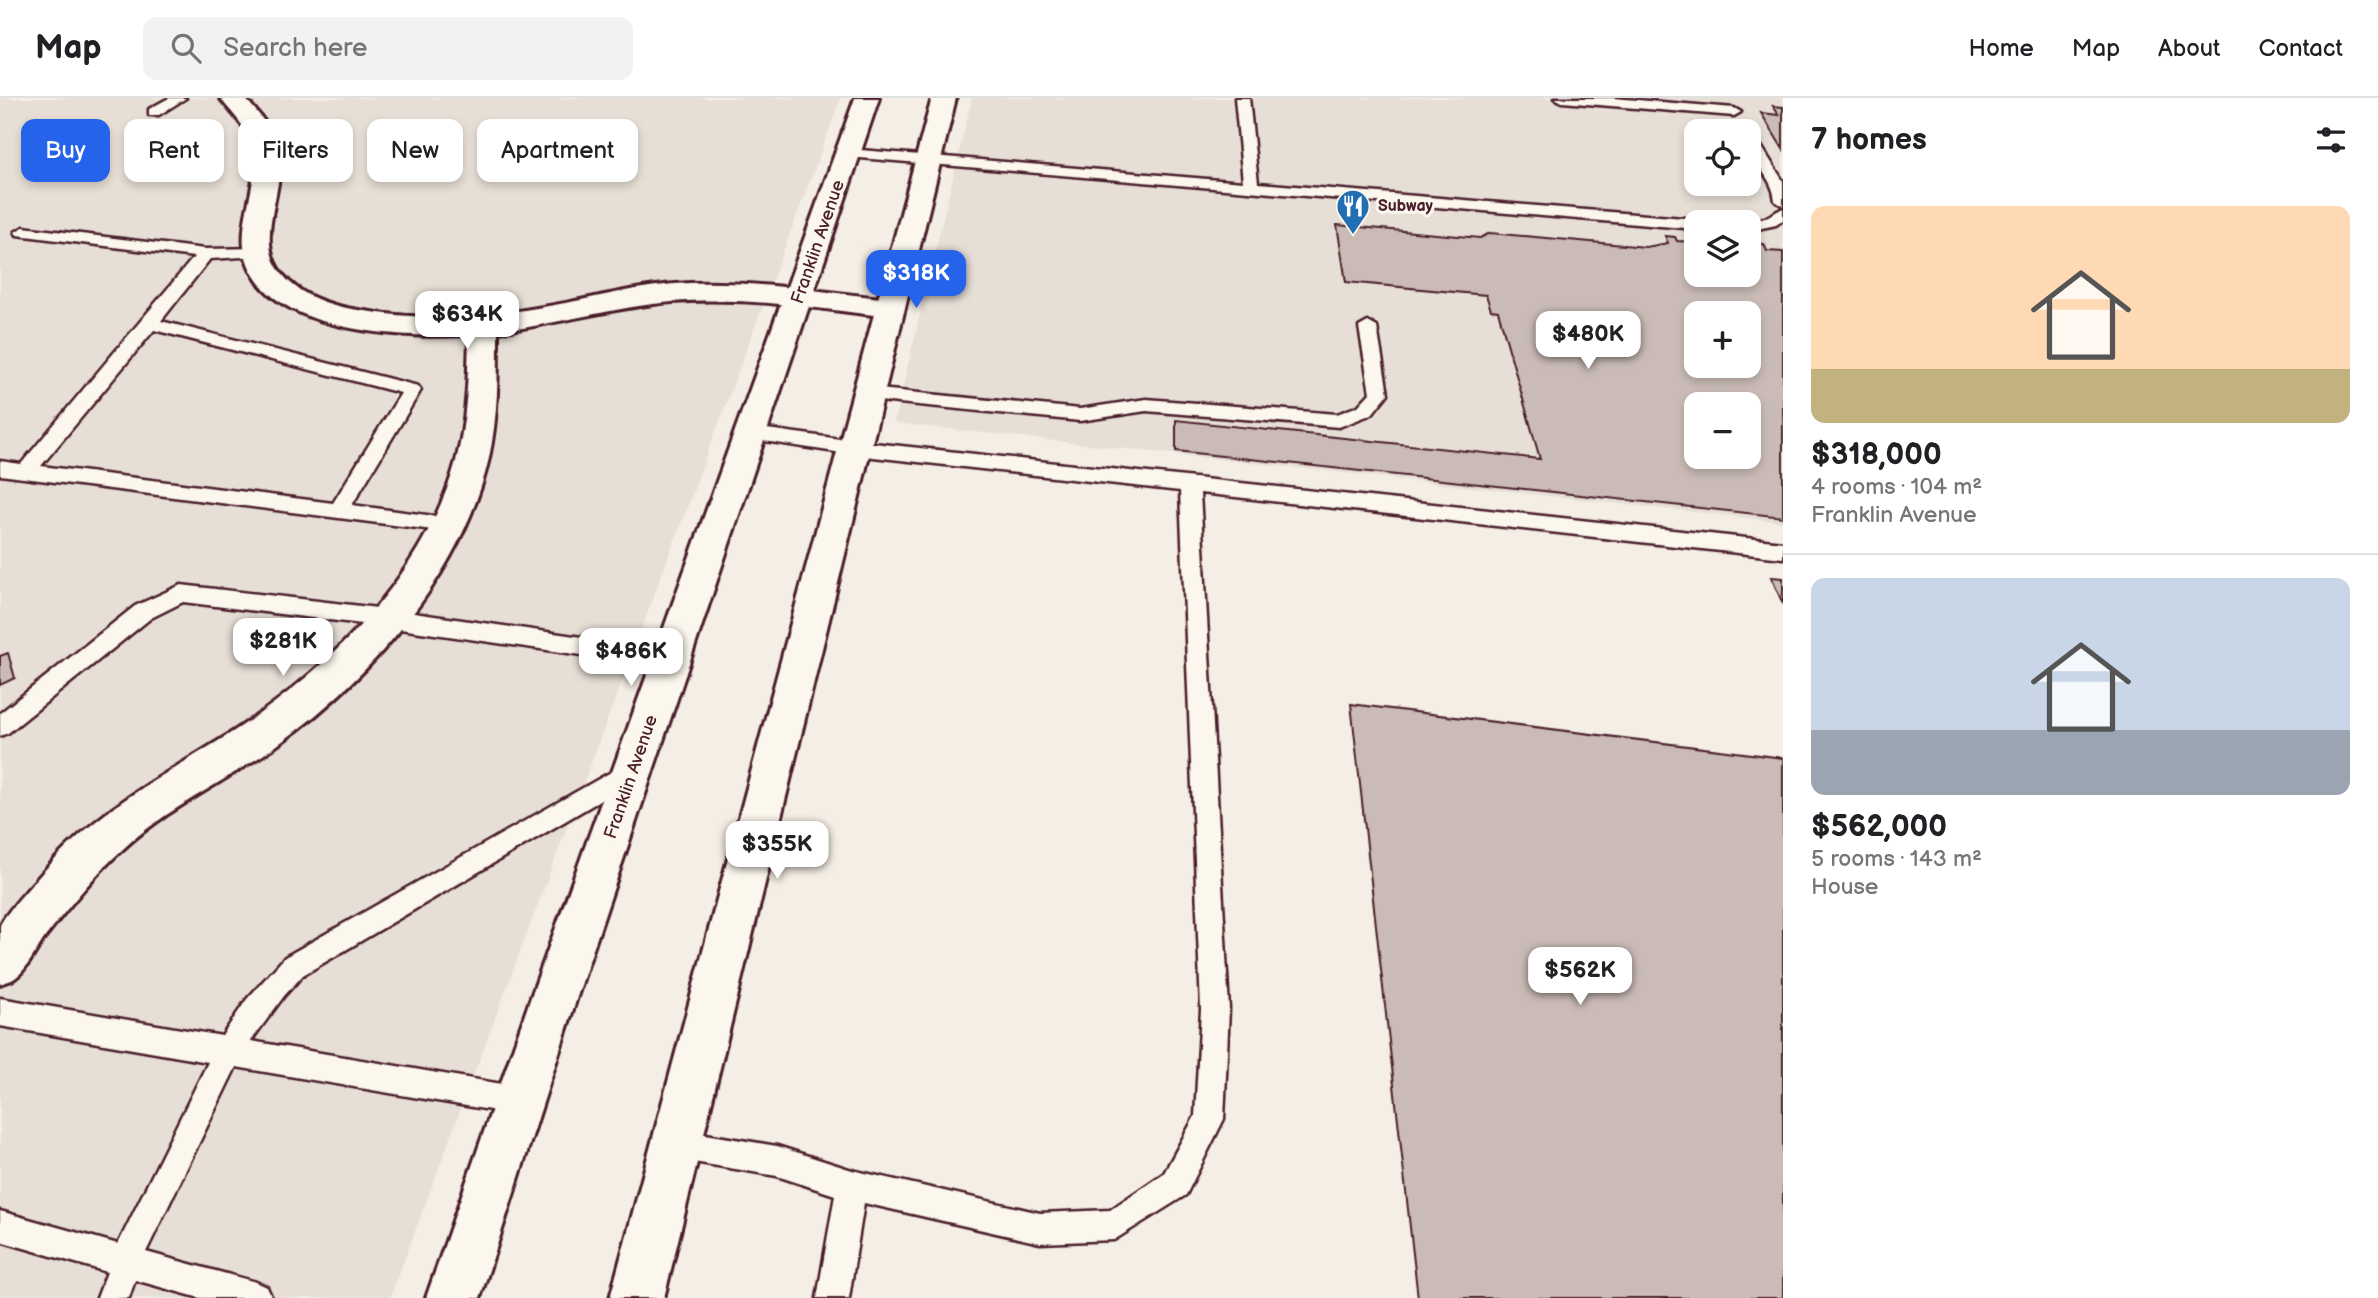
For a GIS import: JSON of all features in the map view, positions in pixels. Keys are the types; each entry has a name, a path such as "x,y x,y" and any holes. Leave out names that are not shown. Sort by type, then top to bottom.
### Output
{"street":[{"path":"232,98 254,124 268,158 256,237 259,260 274,283 292,297 329,314 384,326 442,329 484,325 659,294 692,292 891,308"},
{"name":"Franklin Avenue","path":"453,1298 867,98"},
{"path":"637,1298 944,98"},
{"path":"0,962 31,919 94,848 127,820 286,716 368,640 419,578 449,525 468,477 482,393 484,325"}],"lane":[{"path":"154,112 179,98"},
{"path":"1242,98 1251,186"},
{"path":"1562,98 1734,111"},
{"path":"1726,98 1738,119"},
{"path":"848,153 1684,223"},
{"path":"1761,157 1782,192 1783,201"},
{"path":"1761,224 1770,222 1783,213"},
{"path":"23,232 205,254 258,251"},
{"path":"26,471 150,324 205,254"},
{"path":"150,324 412,390 339,510"},
{"path":"869,394 1080,415 1146,405 1339,421 1365,410 1379,394 1368,327"},
{"path":"752,433 855,448 1783,550"},
{"path":"0,468 449,525"},
{"path":"676,1144 777,1161 852,1185 1040,1228 1114,1224 1175,1184 1209,1119 1215,1009 1191,486"},
{"path":"0,726 143,612 181,593 386,618 672,659"},
{"path":"113,1298 125,1261 229,1052 248,1018 270,988 294,966 634,769"},
{"path":"0,1012 519,1101"},
{"path":"833,1298 852,1185"},
{"path":"0,1226 256,1298"}],"shaded area":[{"path":"0,98 841,98 390,1298 0,1298"},
{"path":"972,98 1783,98 1783,522 894,423"}],"building":[{"path":"1773,106 1783,107 1783,149 1761,113 1779,115"},
{"path":"1337,225 1480,238 1490,233 1646,247 1668,243 1665,236 1675,237 1677,241 1684,241 1684,287 1761,287 1761,244 1764,244 1767,251 1783,252 1783,517 1176,451 1176,420 1540,459 1498,311 1491,310 1486,295 1346,282"},
{"path":"1771,577 1783,578 1783,604"},
{"path":"8,653 15,678 0,685 0,656"},
{"path":"1351,704 1783,758 1783,1298 1418,1298"}],"place":[{"name":"Subway","path":"1353,236"}]}
